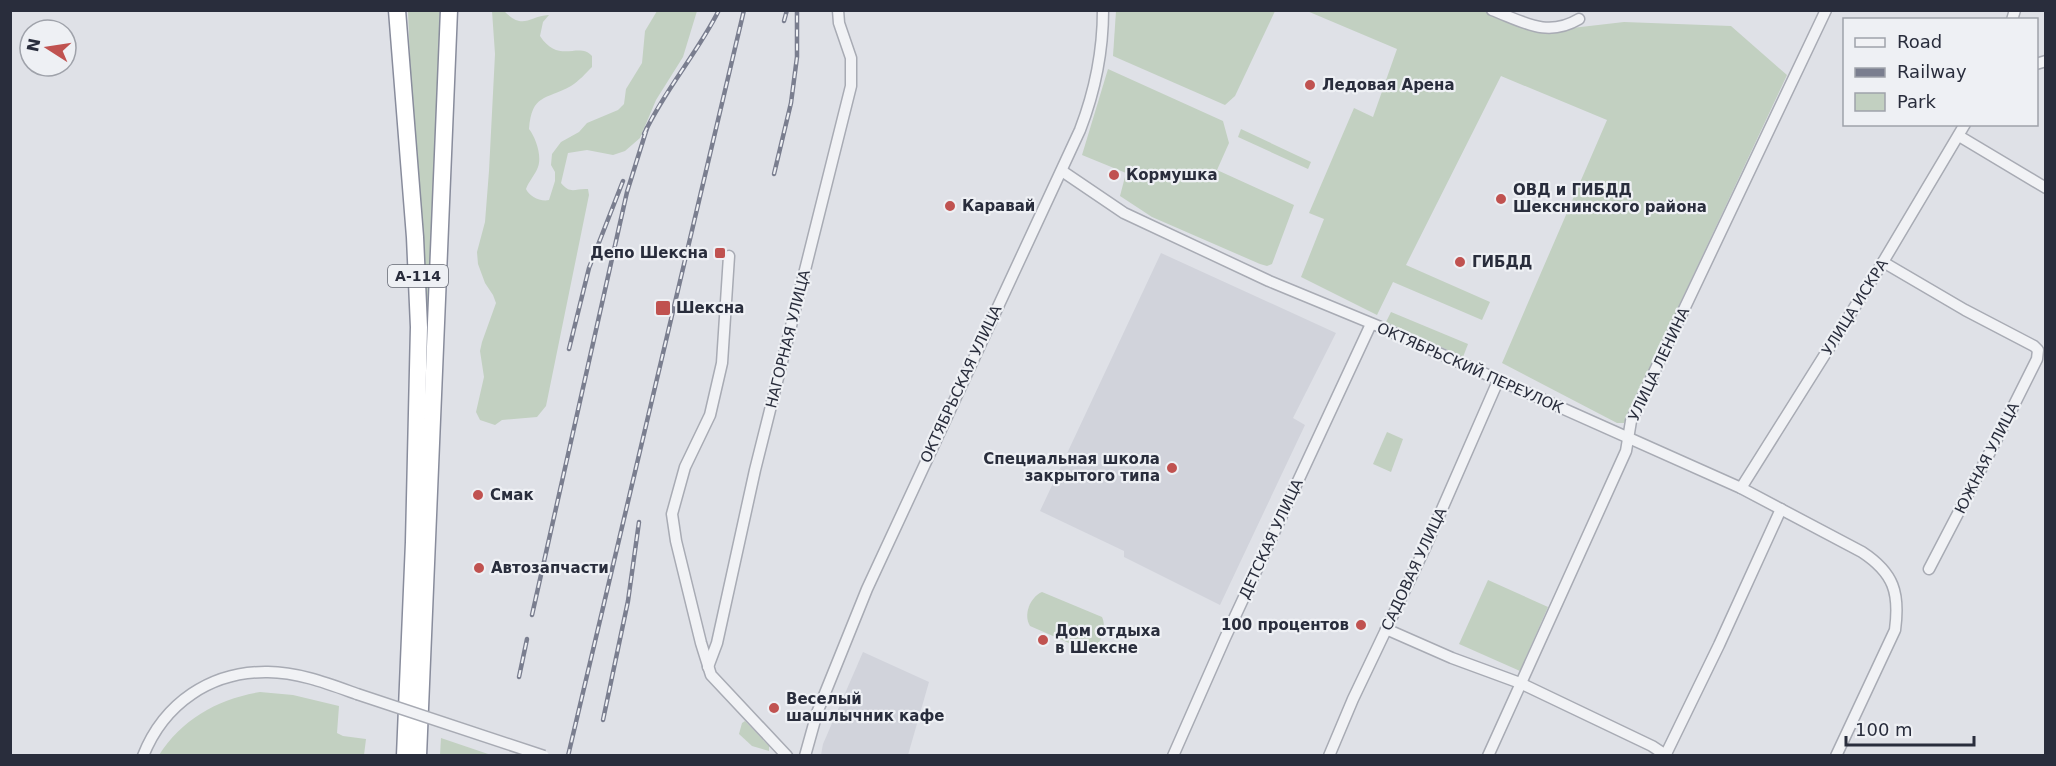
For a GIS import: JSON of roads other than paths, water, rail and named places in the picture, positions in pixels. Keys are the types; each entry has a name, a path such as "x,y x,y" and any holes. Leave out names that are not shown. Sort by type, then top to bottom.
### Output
{"highway":[{"name":"А-114","path":"397,10 416,237 420,327 405,752"},
{"name":"А-114","path":"404,10 407,145"},
{"name":"А-114","path":"418,756 447,68 447,10"}],"street":[{"name":"НАГОРНАЯ УЛИЦА","path":"708,667 717,643 755,470 851,86 851,58 839,23 838,10"},
{"name":"ОКТЯБРЬСКАЯ УЛИЦА","path":"806,756 817,713 867,589 1062,171 1087,111 1100,60 1104,10"},
{"path":"1492,10 1544,29 1564,28 1579,19"},
{"name":"УЛИЦА ЛЕНИНА","path":"1488,756 1626,451 1631,421 1827,10"},
{"name":"УЛИЦА ИСКРА","path":"1741,488 1883,262 1964,126"},
{"path":"1959,136 2046,188"},
{"name":"ОКТЯБРЬСКИЙ ПЕРЕУЛОК","path":"1062,171 1124,213 1269,281 1741,488 1881,564 1894,589 1898,608 1895,630 1836,756"},
{"path":"729,256 722,363 710,415 685,467 672,514 676,541 708,667 716,683 787,756"},
{"name":"ЮЖНАЯ УЛИЦА","path":"1883,262 2038,350 2037,358 2003,428 1929,569"},
{"name":"ДЕТСКАЯ УЛИЦА","path":"1173,756 1225,638 1371,324"},
{"name":"САДОВАЯ УЛИЦА","path":"1329,756 1498,381"},
{"path":"1386,629 1452,658 1520,683 1652,746 1666,755 1781,509"},
{"path":"143,756 155,730 174,707 199,690 223,678 267,672 310,679 544,756"}],"railway":[{"path":"644,134 661,102 701,42 719,10"},
{"path":"568,756 744,10"},
{"path":"784,21 787,10"},
{"path":"774,174 791,103 797,57 797,10"},
{"path":"532,615 627,192 647,128"},
{"path":"569,349 589,268 623,181"},
{"path":"603,720 628,601 639,522"},
{"path":"519,677 527,639"}],"place":[{"name":"Ледовая Арена","path":"1310,85"},
{"name":"Кормушка","path":"1114,175"},
{"name":"ОВД и ГИБДД Шекснинского района","path":"1501,199"},
{"name":"Каравай","path":"950,206"},
{"name":"Депо Шексна","path":"720,253"},
{"name":"ГИБДД","path":"1460,262"},
{"name":"Шексна","path":"663,308"},
{"name":"Специальная школа закрытого типа","path":"1172,468"},
{"name":"Смак","path":"478,495"},
{"name":"Автозапчасти","path":"479,568"},
{"name":"100 процентов","path":"1361,625"},
{"name":"Дом отдыха в Шекснe","path":"1043,640"},
{"name":"Веселый шашлычник кафе","path":"774,708"}]}
